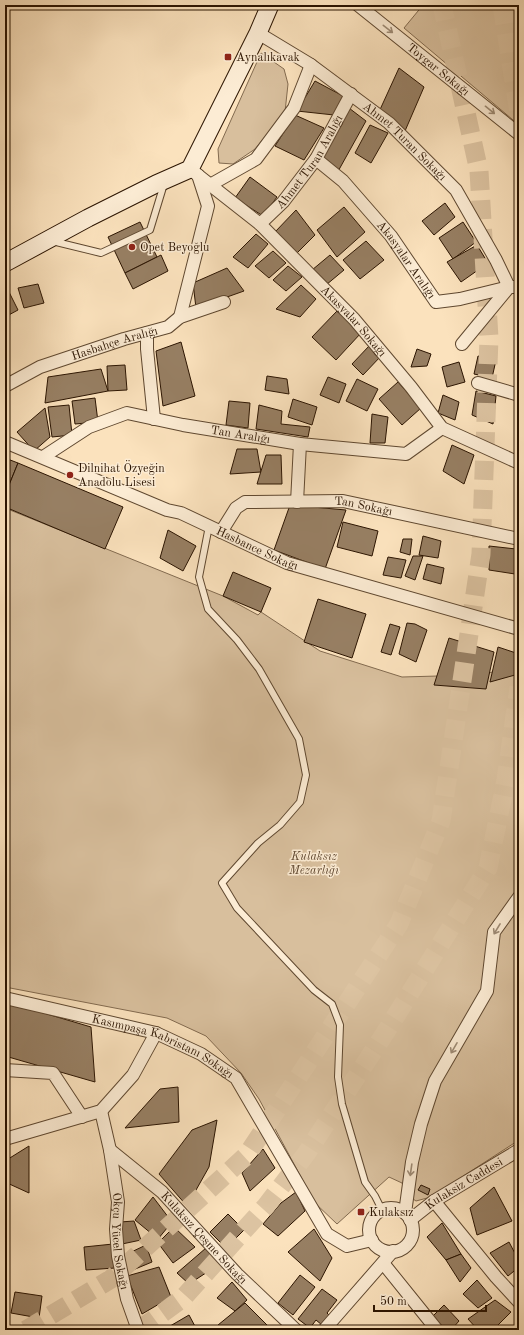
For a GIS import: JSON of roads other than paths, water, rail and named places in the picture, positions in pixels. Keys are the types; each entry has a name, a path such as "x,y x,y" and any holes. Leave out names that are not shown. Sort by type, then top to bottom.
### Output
{"street":[{"path":"180,317 208,206 194,172 208,136 258,34 270,5"},
{"name":"Toygar Sokağı","path":"358,5 519,134"},
{"name":"Ahmet Turan Sokağı","path":"258,34 311,65 389,123 456,190 496,260 514,287"},
{"path":"210,185 256,159 294,108 311,65"},
{"name":"Ahmet Turan Aralığı","path":"260,224 283,202 316,159 351,94"},
{"name":"Akasyalar Aralığı","path":"316,159 343,181 391,236 436,302 460,299 514,287"},
{"path":"5,263 47,240 165,181 194,172"},
{"name":"Akasyalar Sokağı","path":"194,172 260,224 354,319 411,387 442,428 519,463"},
{"path":"462,344 514,287"},
{"name":"Hasbahçe Aralığı","path":"5,386 40,367 124,339 168,327 180,317 224,302"},
{"path":"147,333 147,349 154,419"},
{"path":"478,383 519,395"},
{"name":"Tan Aralığı","path":"43,457 89,427 127,414 300,444 406,454 442,428"},
{"name":"Hasbance Sokağı","path":"5,442 167,510 181,513 286,563 519,629"},
{"path":"297,502 300,444"},
{"name":"Tan Sokağı","path":"221,532 236,508 245,502 343,501 519,539"},
{"path":"407,1216 412,1162 421,1124 435,1081 487,991 494,932 519,897"},
{"name":"Kasımpaşa Kabristanı Sokağı","path":"5,998 156,1033 202,1054 236,1078 327,1234 347,1246 372,1240"},
{"path":"5,1139 102,1111 133,1075 156,1033"},
{"path":"5,1070 53,1073 82,1117"},
{"name":"Okçu Yücel Sokağı","path":"102,1111 118,1202 116,1229 118,1256 127,1299 138,1330"},
{"name":"Kulaksız Çeşme Sokağı","path":"110,1150 162,1192 236,1274 296,1330"},
{"name":"Kulaksiz Caddesi","path":"407,1216 517,1154"},
{"path":"434,1201 496,1277 519,1302"},
{"path":"394,1208 400,1210 407,1216 412,1226 412,1233 406,1246 400,1250 393,1251 381,1249 372,1240 370,1226 376,1214 382,1210 394,1208"},
{"path":"324,1330 393,1251"},
{"path":"383,1263 437,1330"}],"lane":[{"path":"47,240 101,253 150,230 165,181"},
{"path":"209,526 199,577 208,609 237,640 259,669 299,739 306,775 300,802 280,825 258,843 222,883 236,908 314,990 332,1004 340,1025 338,1077 342,1104 365,1182 375,1196 382,1210"}],"tunnel":[{"path":"26,1330 111,1279 247,1155 399,924 441,821 481,554 489,338 479,171 442,5"},
{"path":"502,5 519,113"},
{"path":"139,1330 183,1298 266,1206 306,1154 387,1030 488,868 506,780 519,687"}],"place":[{"name":"Aynalıkavak","path":"228,57"},
{"name":"Opet Beyoğlu","path":"132,247"},
{"name":"Dilnihat Özyeğin Anadolu Lisesi","path":"70,475"},
{"name":"Kulaksız","path":"361,1212"}],"park label":[{"name":"Kulaksız Mezarlığı","path":"314,863"}]}
